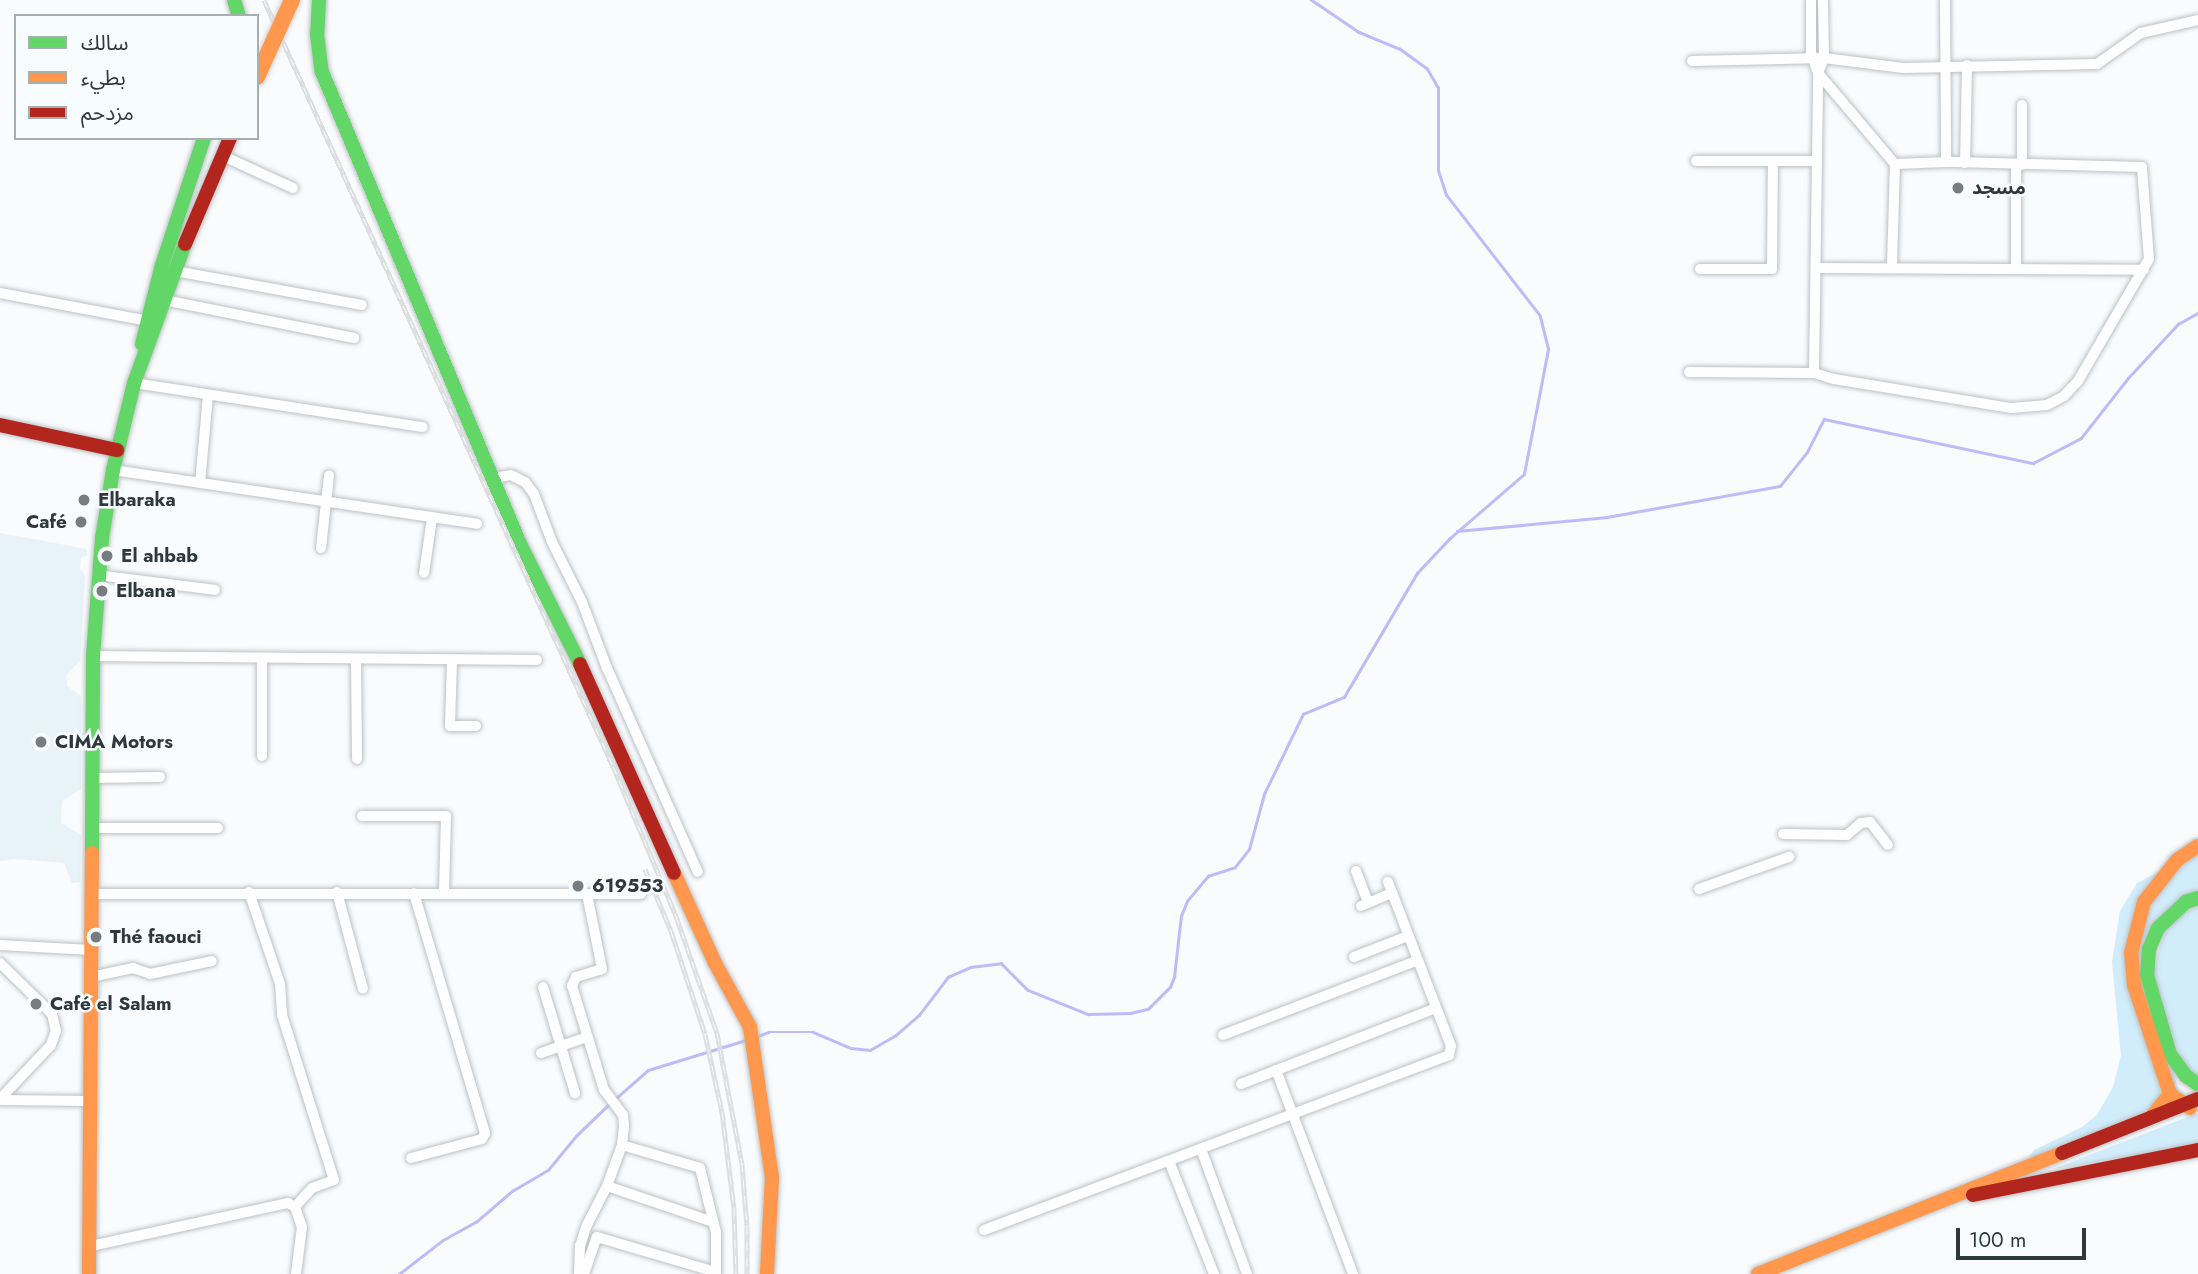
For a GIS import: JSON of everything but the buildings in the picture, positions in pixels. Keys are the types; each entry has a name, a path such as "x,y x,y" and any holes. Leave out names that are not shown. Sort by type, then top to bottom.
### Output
{"main road":[{"path":"259,73 292,0"},
{"path":"319,0 317,34 322,72 520,544 586,676 715,963 738,1000 750,1027 772,1177 767,1274"},
{"path":"89,1274 93,656 97,575 117,450 148,321 162,265 203,140"},
{"path":"134,383 175,271 229,140"},
{"path":"0,425 117,450"},
{"path":"2188,1102 2134,985 2131,953 2144,902 2168,870 2198,846"},
{"path":"2198,898 2174,912 2158,928 2149,949 2147,975 2170,1054 2186,1076 2198,1084"},
{"path":"1781,1274 1916,1214 2188,1102"},
{"path":"1758,1274 1973,1195 2188,1102"},
{"path":"1973,1195 2059,1175 2198,1150"}],"street":[{"path":"1811,0 1812,60 1818,73 1895,164 1892,267"},
{"path":"1814,373 1818,73 1824,58 1823,0"},
{"path":"1945,0 1946,162"},
{"path":"1692,61 1824,58 1903,68 2097,64 2141,33 2198,20"},
{"path":"1965,163 1967,65"},
{"path":"2016,268 2022,105"},
{"path":"223,156 293,188"},
{"path":"1696,161 1817,161"},
{"path":"1689,372 1814,373 1834,379 2012,408 2047,405 2064,396 2078,382 2149,259 2142,167 1946,162 1895,164"},
{"path":"1700,269 1772,269 1773,163"},
{"path":"1816,268 2144,270"},
{"path":"175,271 362,305"},
{"path":"0,293 148,321"},
{"path":"164,300 354,338"},
{"path":"134,383 423,428"},
{"path":"200,484 208,395"},
{"path":"113,470 477,524"},
{"path":"321,548 329,475"},
{"path":"494,478 510,475 524,482 534,494 552,542 583,602 607,668 698,872"},
{"path":"425,573 432,518"},
{"path":"97,575 215,590"},
{"path":"93,656 537,660"},
{"path":"262,658 262,756"},
{"path":"356,659 357,759"},
{"path":"452,661 450,726 476,726"},
{"path":"93,778 160,777"},
{"path":"362,816 446,816 444,893"},
{"path":"1783,834 1847,835 1861,823 1870,822 1888,845"},
{"path":"93,828 218,828"},
{"path":"1699,889 1789,857"},
{"path":"1356,871 1364,904 1392,893"},
{"path":"984,1230 1447,1057 1451,1049 1388,883"},
{"path":"249,892 280,984 282,1015 334,1180 312,1188 295,1207"},
{"path":"337,892 363,989"},
{"path":"411,1158 482,1139 485,1133 414,893"},
{"path":"92,894 641,894"},
{"path":"581,1274 584,1236 622,1145 623,1115 604,1090 572,986 576,977 602,969 587,894"},
{"path":"1354,957 1408,936"},
{"path":"0,945 91,950"},
{"path":"1223,1035 1418,960"},
{"path":"91,977 133,968 150,974 212,961"},
{"path":"0,963 52,1014 56,1031 51,1045 0,1100"},
{"path":"543,987 575,1093"},
{"path":"1241,1084 1436,1008"},
{"path":"541,1052 587,1037"},
{"path":"1276,1070 1353,1274"},
{"path":"0,1100 91,1101"},
{"path":"581,1274 597,1237 716,1273 716,1232 700,1168 622,1145"},
{"path":"1201,1149 1247,1274"},
{"path":"1169,1161 1214,1274"},
{"path":"607,1186 713,1222"},
{"path":"91,1245 282,1204 295,1207"},
{"path":"295,1207 302,1227 296,1274"}],"shaded area":[{"name":"CIMA Motors","path":"0,533 87,549 87,555 81,558 80,568 85,575 80,661 66,675 67,686 81,696 81,789 62,801 61,823 81,835 80,882 72,883 64,863 16,859 0,861"},
{"path":"2198,852 2198,894 2186,898 2162,917 2152,930 2143,962 2143,982 2179,1091 2176,1092 2140,982 2137,956 2140,934 2158,891"},
{"path":"2158,872 2131,928 2161,1092 2151,1109 2035,1158 2029,1157 2034,1150 2082,1127 2097,1115 2113,1087 2121,1055 2112,962 2120,911 2137,883"},
{"path":"2198,905 2198,1076 2186,1067 2179,1054 2160,999 2154,971 2163,934 2174,919"},
{"path":"2198,1113 2198,1145 2053,1169"}],"waterway":[{"path":"755,1037 769,1032 813,1032 851,1048 870,1050 896,1035 919,1015 948,977 970,967 1001,963 1028,990 1088,1014 1130,1013 1148,1009 1170,987 1174,977 1181,916 1187,901 1208,876 1235,867 1249,849 1264,794 1303,714 1344,697 1417,573 1449,539 1524,474 1548,349 1540,316 1446,195 1438,170 1438,88 1427,69 1399,49 1358,32 1311,0"},
{"path":"1457,531 1607,517 1780,486 1807,452 1824,419 2033,463 2081,438 2128,378 2178,324 2198,313"},
{"path":"614,1100 648,1070 746,1040"},
{"path":"399,1274 443,1240 476,1222 512,1191 548,1170 576,1136 609,1104"}],"railway":[{"path":"264,0 613,766 676,916 717,1033 742,1164 747,1226 747,1274"},
{"path":"645,869 671,931 705,1034 722,1112 734,1208 736,1274"}],"traffic: fast":[{"path":"234,0 238,14"},
{"path":"319,0 317,34 322,72 520,544 580,664"},
{"path":"142,344 162,265 203,140"},
{"path":"92,853 93,656 102,538 113,470 134,383 185,244"},
{"path":"2198,898 2186,902 2158,928 2149,949 2147,975 2170,1054 2186,1076 2198,1084"}],"traffic: slow":[{"path":"259,73 292,0"},
{"path":"2190,1108 2170,1094 2134,985 2131,953 2144,902 2177,860 2198,846"},
{"path":"89,1274 92,853"},
{"path":"674,873 715,963 750,1027 772,1177 767,1274"},
{"path":"2153,1115 2170,1094"},
{"path":"1758,1274 2062,1153"}],"traffic: jam":[{"path":"185,244 229,140"},
{"path":"0,425 117,450"},
{"path":"580,664 674,873"},
{"path":"2062,1153 2198,1099"},
{"path":"1973,1195 2198,1150"}],"place":[{"name":"مسجد","path":"1958,188"},
{"name":"Elbaraka","path":"84,500"},
{"name":"Café","path":"81,522"},
{"name":"El ahbab","path":"107,556"},
{"name":"Elbana","path":"102,591"},
{"name":"CIMA Motors","path":"41,742"},
{"name":"619553","path":"578,886"},
{"name":"Thé faouci","path":"96,937"},
{"name":"Café el Salam","path":"36,1004"}]}
